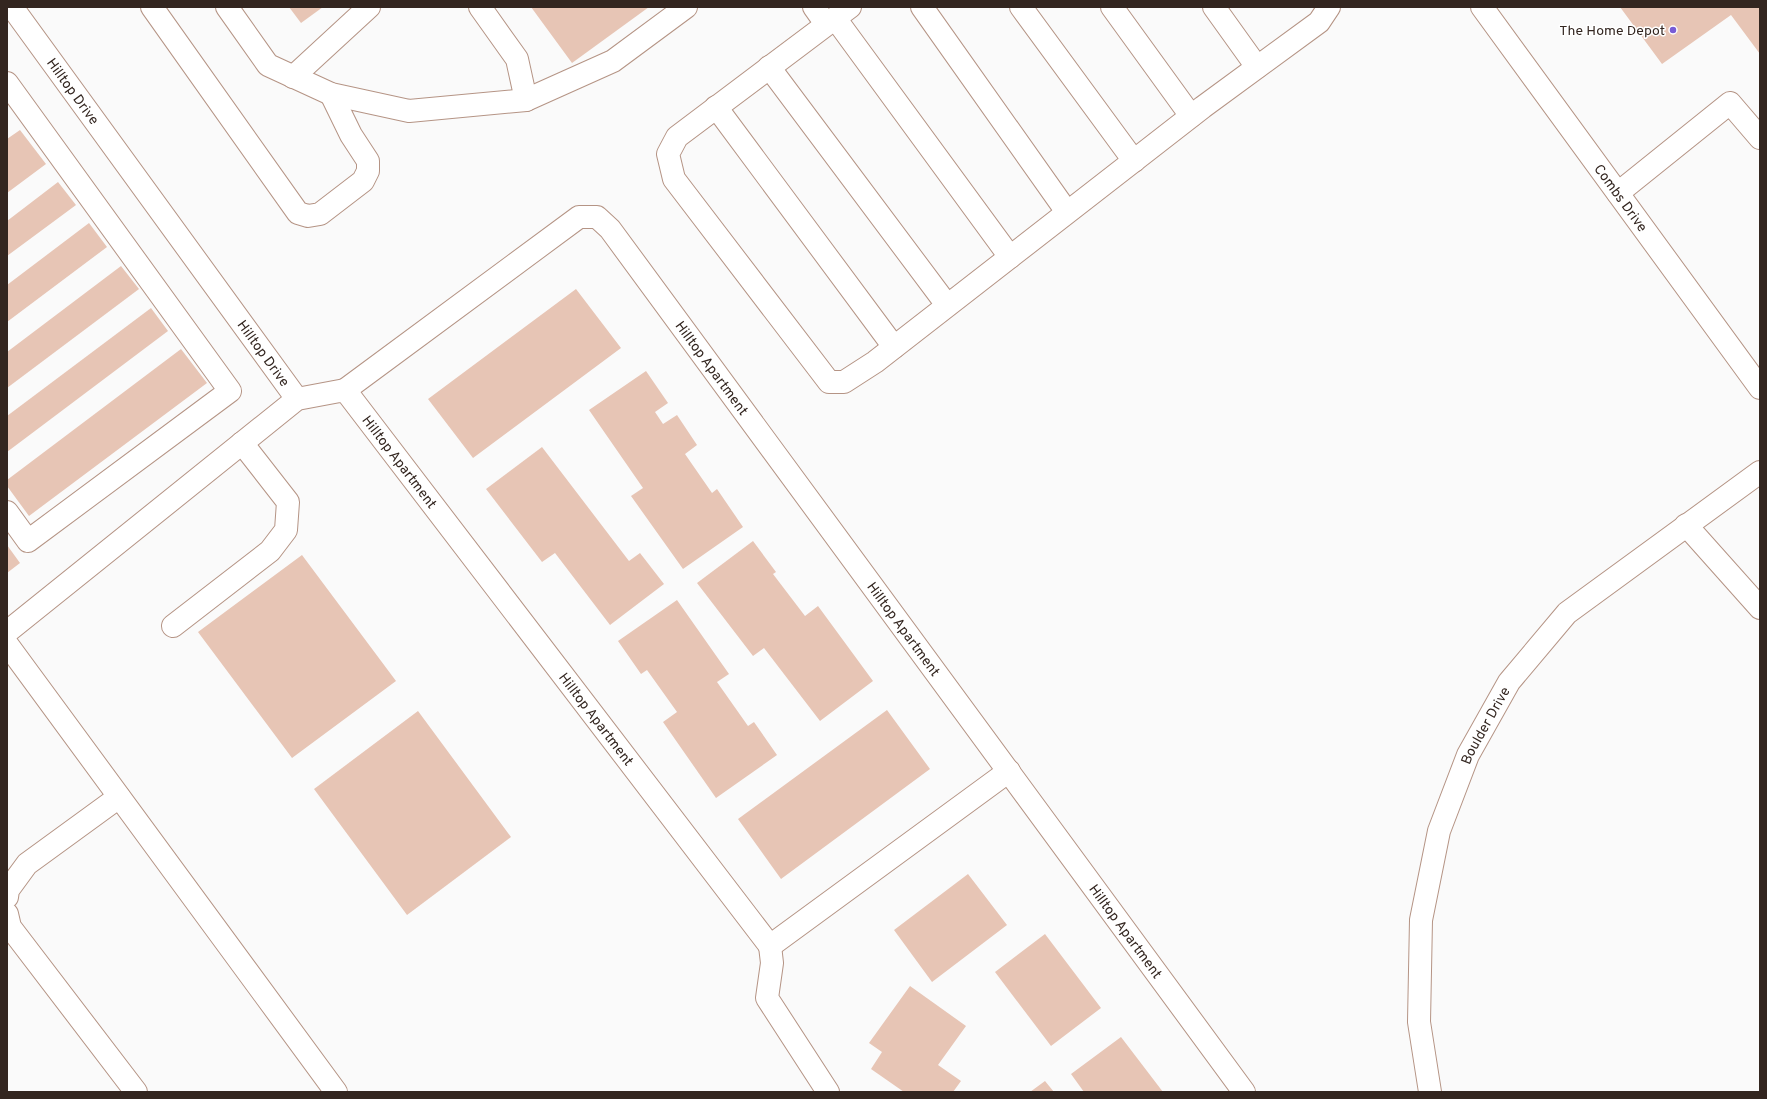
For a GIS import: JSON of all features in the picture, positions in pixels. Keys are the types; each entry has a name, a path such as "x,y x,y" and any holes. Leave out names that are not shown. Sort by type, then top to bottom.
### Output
{"street":[{"name":"Hilltop Drive","path":"7,632 297,399 12,7"},
{"path":"152,7 298,213 308,216 320,214 363,182 368,171 368,161 351,136 331,94"},
{"path":"227,7 268,65 331,94 409,111 526,100 612,60 686,7"},
{"path":"294,77 369,7"},
{"path":"480,7 517,60 526,100"},
{"path":"922,7 1067,212"},
{"path":"1021,7 1134,161"},
{"path":"1112,7 1191,116"},
{"path":"1214,7 1258,67"},
{"path":"1010,257 831,14 769,67 678,136 668,154 674,179 829,382 844,382 894,347 947,305 1010,257 1067,212 1134,161 1191,116 1319,22 1329,7"},
{"name":"Combs Drive","path":"1482,7 1760,388"},
{"path":"769,67 947,305"},
{"path":"7,84 230,391 28,542 7,512"},
{"path":"1618,193 1730,103 1760,138"},
{"path":"716,107 894,347"},
{"name":"Hilltop Apartment","path":"297,399 344,390 579,217 597,217 610,229 1244,1092"},
{"name":"Hilltop Apartment","path":"344,390 770,946"},
{"path":"173,626 270,551 286,530 288,502 242,443"},
{"name":"Boulder Drive","path":"1430,1092 1419,1022 1421,920 1439,831 1468,755 1509,682 1567,613 1760,472"},
{"path":"1686,525 1760,608"},
{"path":"7,644 336,1092"},
{"path":"828,1092 767,998 772,963 770,946 1009,771"},
{"path":"7,897 8,890 27,864 119,797"},
{"path":"7,914 10,927 136,1092"}],"building":[{"path":"289,7 323,7 301,23"},
{"path":"531,7 649,7 572,63"},
{"name":"The Home Depot","path":"1620,7 1760,7 1760,54 1731,15 1662,64"},
{"path":"20,130 46,164 7,193 7,139"},
{"path":"58,182 76,205 7,256 7,221"},
{"path":"89,223 107,247 7,322 7,285"},
{"path":"121,266 139,289 7,388 7,352"},
{"path":"576,289 621,348 473,458 428,399"},
{"path":"151,308 168,331 7,452 7,416"},
{"path":"181,349 207,383 29,516 7,486 7,480"},
{"path":"646,371 668,403 655,412 663,424 677,415 697,445 685,454 712,493 717,489 743,527 683,569 631,496 643,488 589,410"},
{"path":"542,447 629,561 640,553 664,584 610,625 555,553 542,562 486,489"},
{"path":"753,541 776,572 773,574 805,616 818,606 873,681 820,721 764,648 753,656 697,583"},
{"path":"7,545 20,563 7,573"},
{"path":"302,555 396,681 292,758 198,632"},
{"path":"677,600 729,674 717,682 748,726 754,722 777,755 716,798 663,722 677,712 647,670 641,674 618,641"},
{"path":"887,710 930,769 781,879 738,819"},
{"path":"418,711 511,837 407,915 314,789"},
{"path":"968,874 1007,925 932,982 894,930"},
{"path":"1045,934 1101,1008 1051,1046 995,972"},
{"path":"910,986 966,1026 938,1065 961,1081 953,1092 904,1092 871,1069 882,1052 869,1043"},
{"path":"1121,1037 1163,1092 1084,1092 1071,1074"},
{"path":"1045,1081 1054,1092 1030,1092"}],"place":[{"name":"The Home Depot","path":"1673,30"}]}
